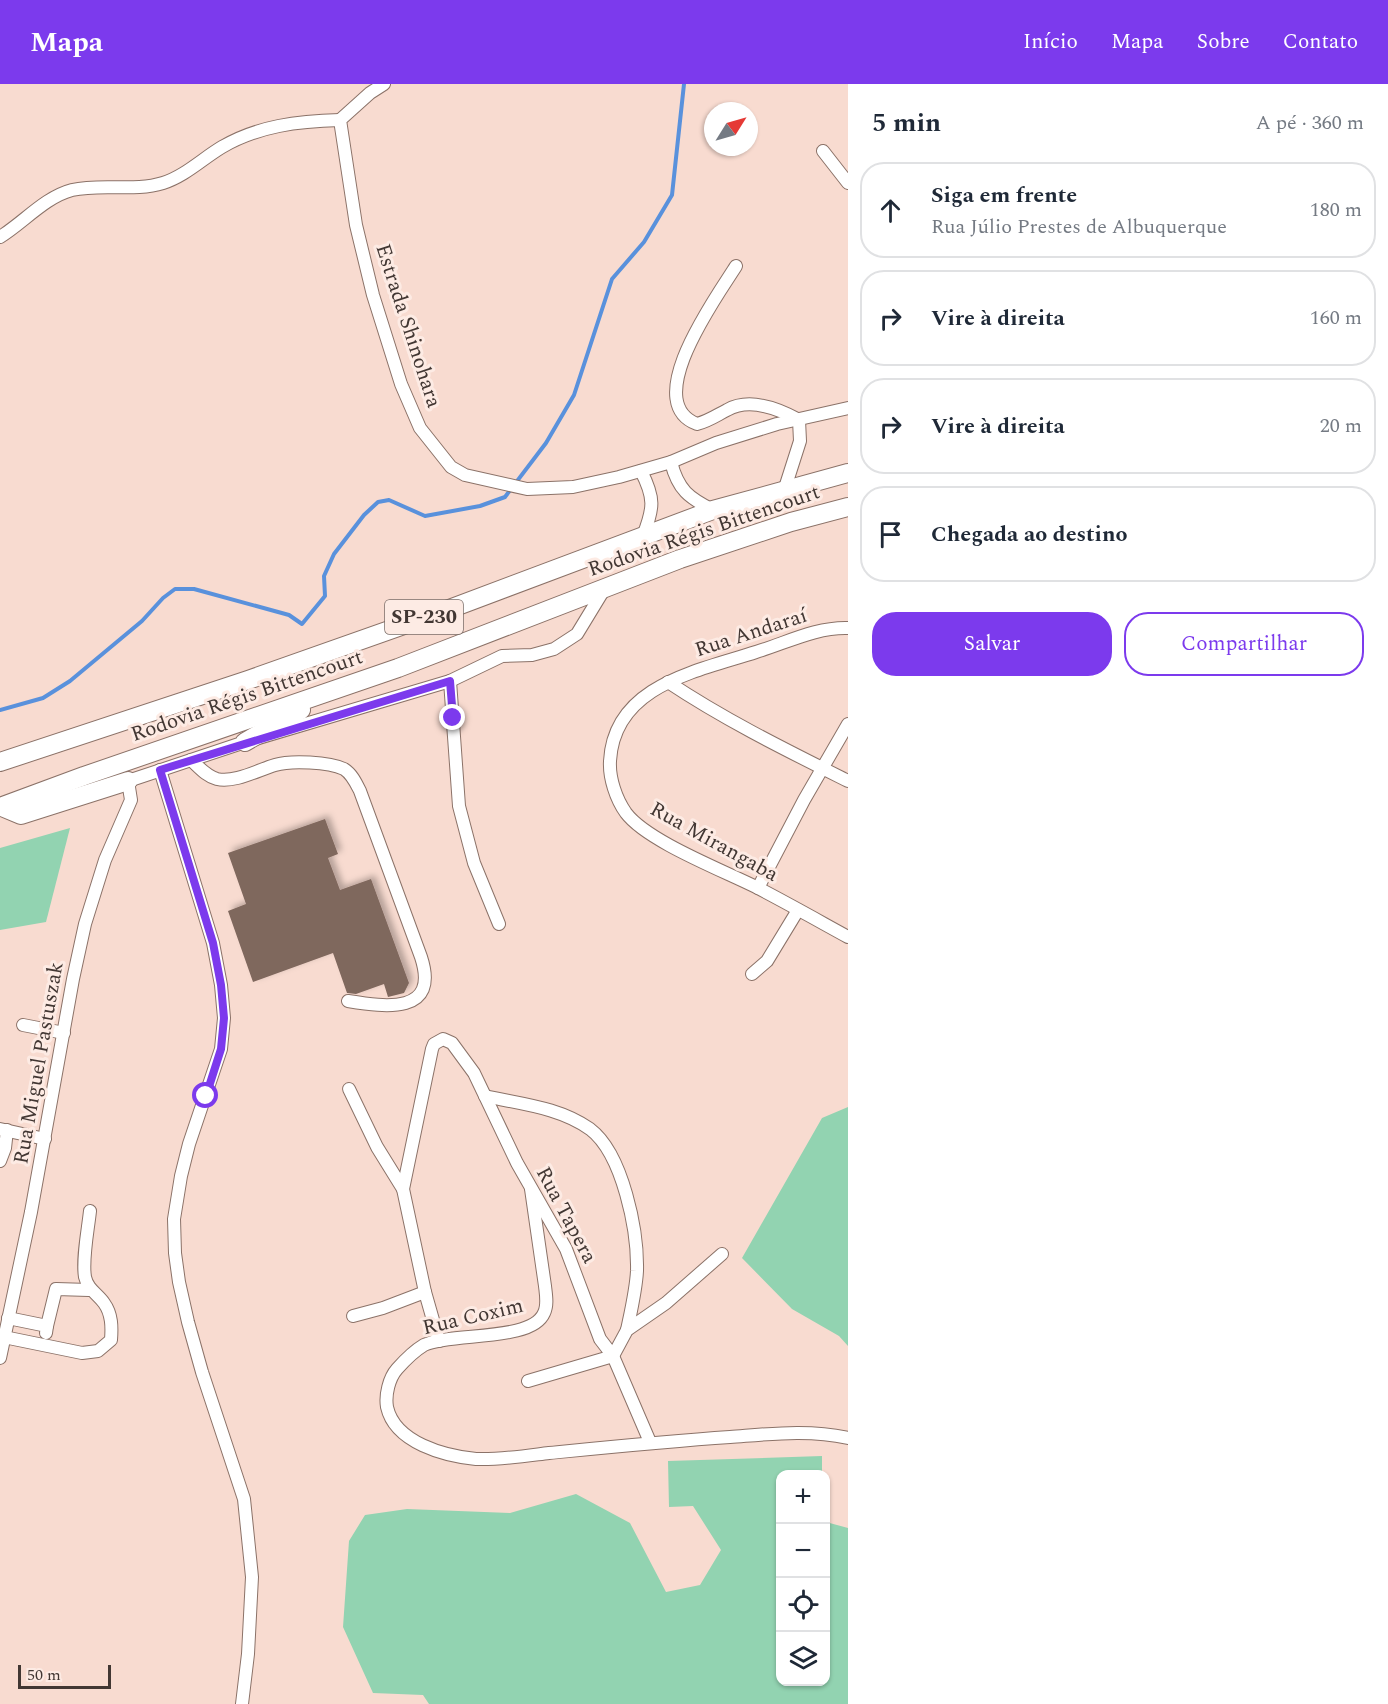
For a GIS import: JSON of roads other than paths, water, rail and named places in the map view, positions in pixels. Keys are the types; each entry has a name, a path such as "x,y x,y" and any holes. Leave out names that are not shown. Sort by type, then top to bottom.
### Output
{"highway":[{"name":"Rodovia Régis Bittencourt","path":"0,762 248,680 452,608 713,510 848,473"},
{"name":"Rodovia Régis Bittencourt","path":"1,807 84,776 398,668 605,587 747,536 848,507"},
{"path":"245,742 303,709 357,688 398,668"},
{"path":"1,807 21,815 128,780"}],"street":[{"path":"0,237 56,196 72,190 149,186 164,183 230,143 260,129 288,124 340,120 370,93 384,84"},
{"name":"Estrada Shinohara","path":"340,120 356,225 373,295 401,384 420,428 451,467 465,475 504,485 540,490 573,487 671,462 716,443 777,424 848,408"},
{"path":"823,151 848,183"},
{"path":"736,266 684,354 678,378 678,399 680,408 686,417 698,424 713,419 728,409 744,405 780,410 799,420 800,441 784,491"},
{"path":"671,462 682,490 693,500 713,510"},
{"path":"641,471 652,499 651,517 643,536"},
{"path":"128,780 245,742 450,681 502,656 532,655 554,649 577,634 605,587"},
{"name":"Rua Andaraí","path":"668,681 808,634 848,628"},
{"path":"450,681 459,806 474,863 499,924"},
{"path":"668,681 711,711 848,781"},
{"name":"Rua Mirangaba","path":"668,681 646,694 630,709 611,750 610,766 617,798 626,813 640,827 667,843 758,888 848,937"},
{"path":"758,888 804,800 848,724"},
{"path":"191,760 208,775 219,779 231,779 292,762 333,766 345,770 354,778 421,957 426,972 426,981 423,991 406,1004 380,1005 348,1001"},
{"path":"160,770 213,943 221,985 224,1018 221,1049 189,1144 174,1219 175,1253 188,1322 244,1499 252,1577 248,1654 242,1704"},
{"name":"Rua Miguel Pastuszak","path":"0,1358 45,1139 73,980 86,924 105,860 130,800 128,780"},
{"path":"752,974 767,961 798,910"},
{"path":"23,1025 64,1033"},
{"name":"Rua Tapera","path":"403,1189 429,1060 434,1044 443,1039 447,1040 464,1059 531,1189 566,1249 600,1339 613,1356 650,1442"},
{"path":"349,1089 377,1147 403,1189 425,1292 439,1341"},
{"path":"485,1096 550,1110 589,1129 605,1145 629,1209 636,1253 637,1271 627,1330 613,1356 528,1381"},
{"path":"0,1161 5,1148 3,1129 45,1139"},
{"name":"Rua Coxim","path":"531,1189 547,1302 544,1314 527,1328 426,1344 403,1362 394,1372 387,1390 387,1406 399,1428 421,1445 477,1459 610,1448 650,1442 796,1432 823,1433 848,1438"},
{"path":"4,1337 82,1353 98,1351 111,1340 112,1327 108,1312 103,1302 89,1290 84,1270 90,1211"},
{"path":"627,1330 666,1303 722,1254"},
{"path":"45,1345 56,1289 89,1290"},
{"path":"353,1316 383,1308 425,1292"},
{"path":"8,1318 47,1326"}],"waterway":[{"path":"0,710 43,698 70,681 142,621 163,598 175,589 194,589 289,615 302,624 325,596 324,576 334,554 364,515 378,502 389,500 425,516 480,506 505,497 546,443 574,395 612,279 644,242 672,195 684,84"}]}
